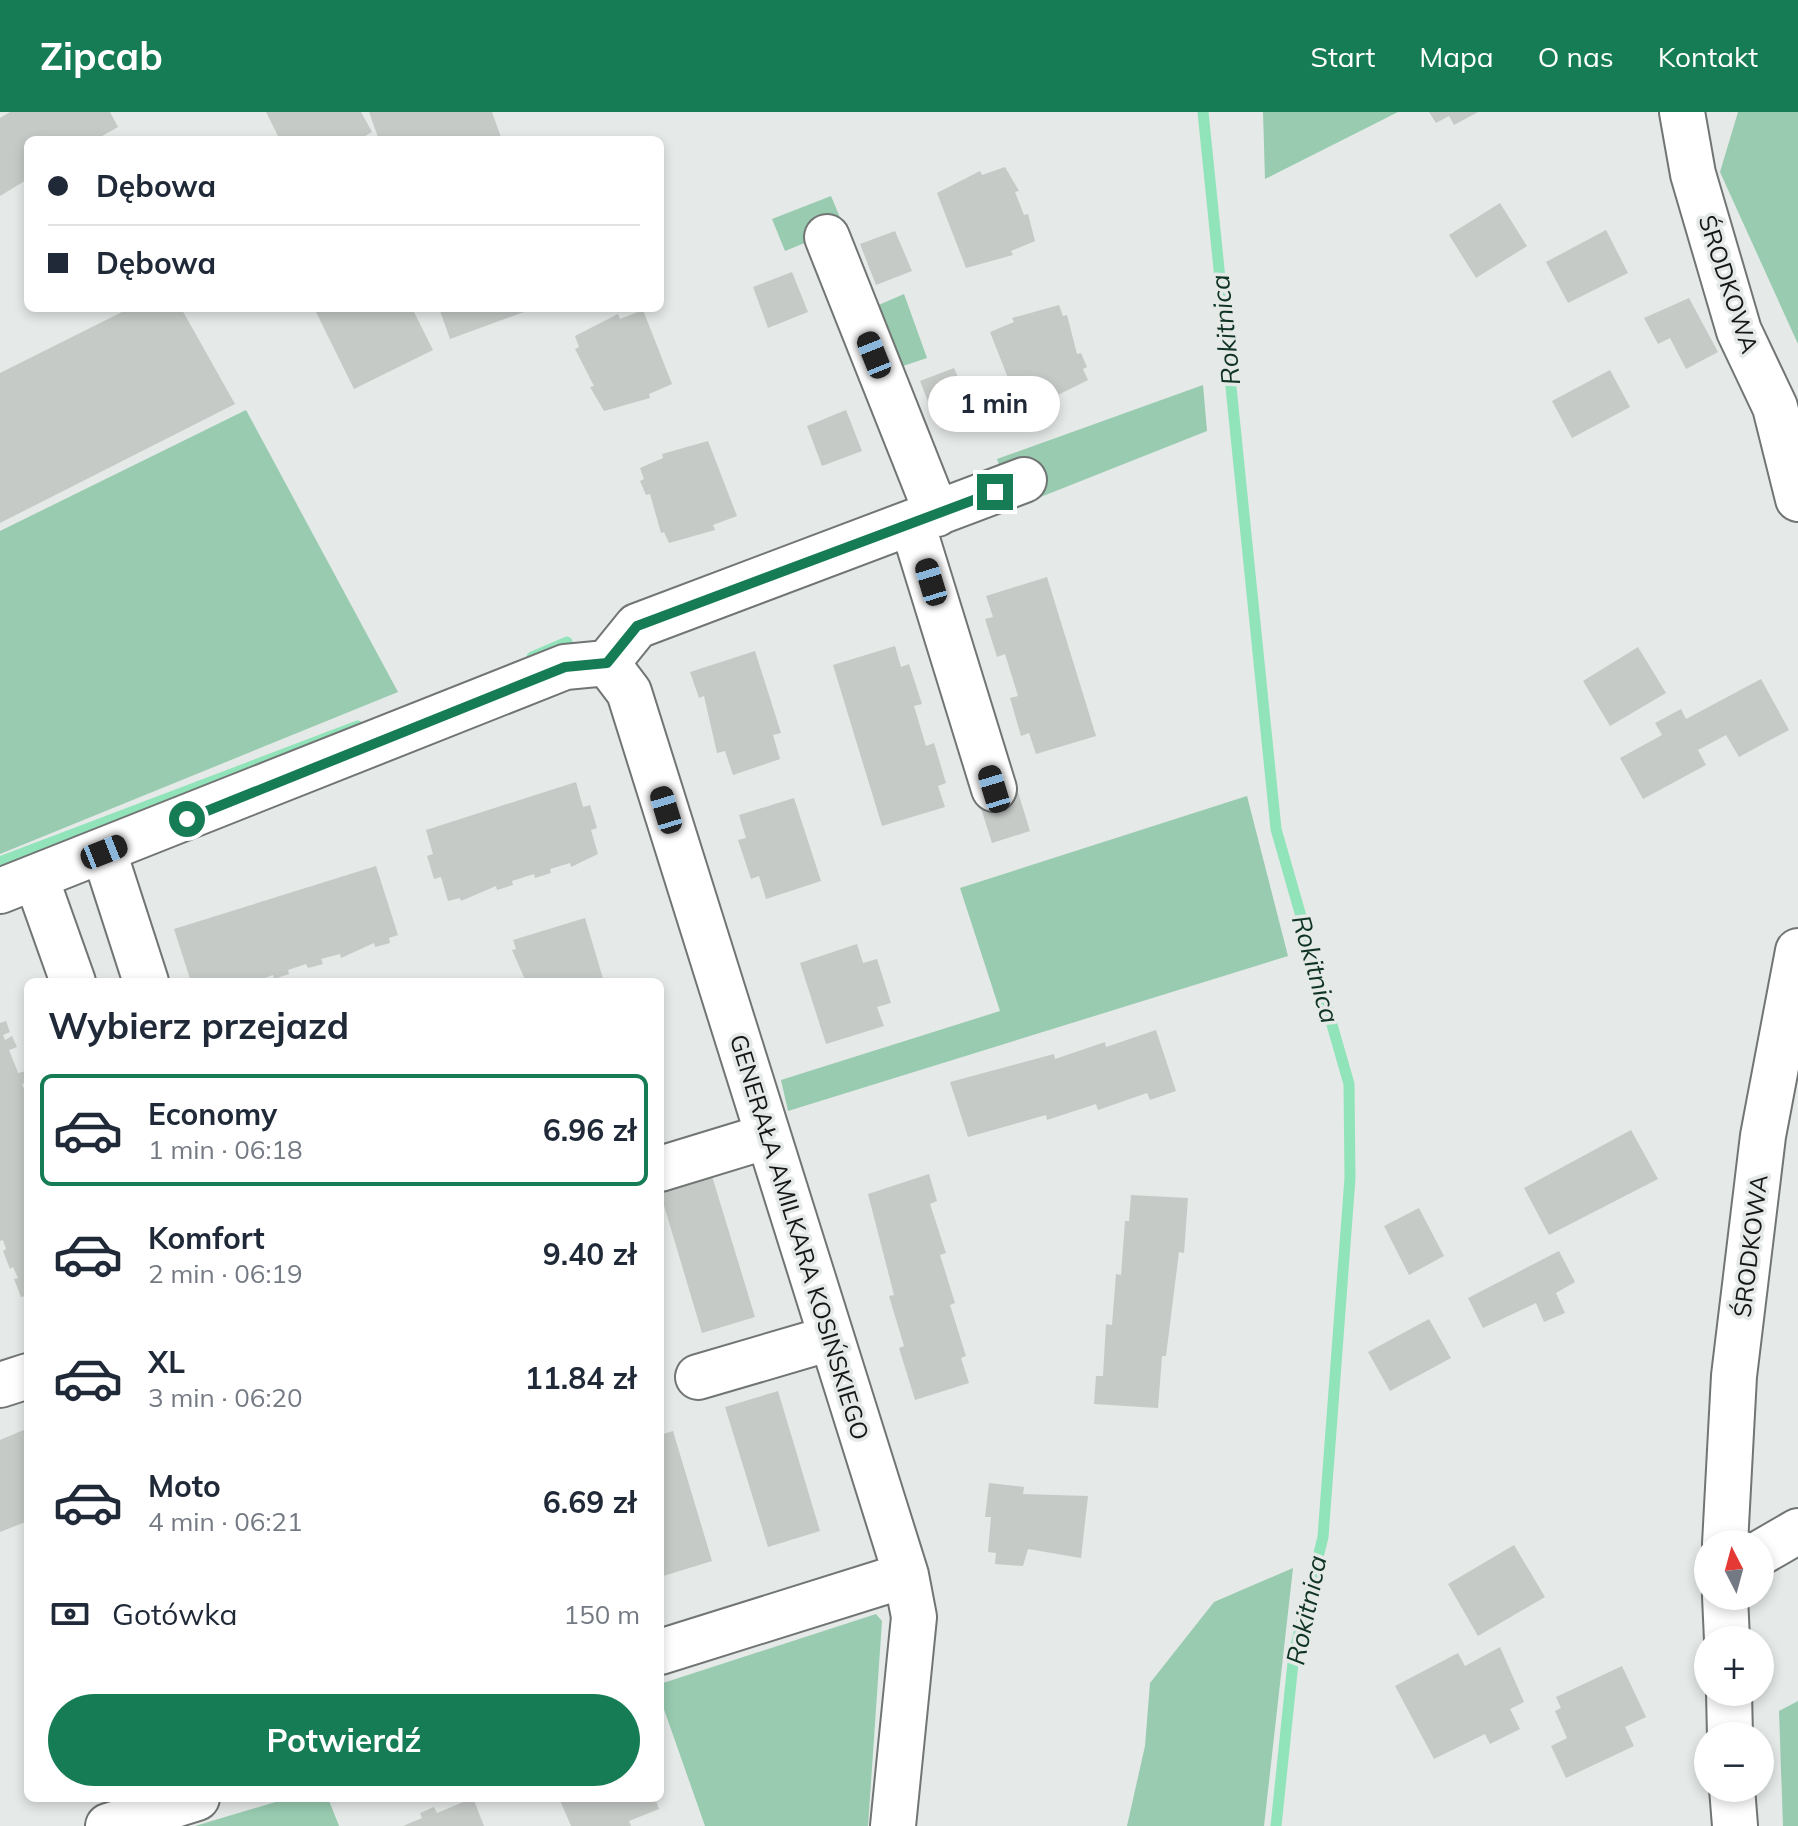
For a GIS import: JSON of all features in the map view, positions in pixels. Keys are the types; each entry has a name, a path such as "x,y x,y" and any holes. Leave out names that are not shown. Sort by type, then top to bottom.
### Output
{"street":[{"name":"ŚRODKOWA","path":"1682,112 1693,174 1739,331 1775,407 1798,499"},
{"path":"827,237 925,519 994,789"},
{"path":"71,978 18,884 565,667 607,663 637,626 1024,480"},
{"name":"GENERAŁA AMILKARA KOSIŃSKIEGO","path":"607,663 629,692 906,1575 914,1617 893,1826"},
{"path":"104,852 145,978"},
{"name":"ŚRODKOWA","path":"1726,1530 1734,1376 1759,1166 1798,951"},
{"path":"664,1168 768,1136"},
{"path":"698,1377 831,1338"},
{"path":"0,1385 24,1377"},
{"path":"1774,1545 1798,1531"},
{"path":"664,1651 906,1575"},
{"path":"108,1826 184,1802"},
{"path":"1733,1802 1735,1826"}],"green space":[{"path":"1263,112 1398,112 1265,179"},
{"path":"1738,112 1798,112 1798,344 1720,172"},
{"path":"831,196 844,227 785,251 772,219"},
{"path":"904,294 927,358 897,368 874,307"},
{"path":"1203,385 1207,431 935,539 1001,471 997,459"},
{"path":"246,410 398,692 0,854 0,531"},
{"path":"1247,796 1288,956 788,1111 781,1080 1000,1011 960,888"},
{"path":"1293,1568 1264,1826 1127,1826 1145,1746 1150,1683 1214,1602"},
{"path":"876,1614 882,1621 868,1826 705,1826 664,1709 664,1683"},
{"path":"1798,1701 1798,1826 1783,1826 1779,1711"},
{"path":"276,1802 330,1802 339,1826 195,1826"}],"building":[{"path":"10,112 110,112 118,127 102,136 24,136 24,181 0,196 0,118"},
{"path":"266,112 361,112 372,132 365,136 278,136"},
{"path":"369,112 492,112 501,136 378,136"},
{"path":"1429,112 1478,112 1454,125 1449,116 1436,123"},
{"path":"1005,167 1019,191 1015,192 1024,215 1028,214 1035,241 1011,251 1013,255 966,268 937,193 980,171 982,175"},
{"path":"1500,203 1527,246 1476,278 1449,235"},
{"path":"1606,230 1628,273 1568,303 1546,262"},
{"path":"895,231 912,271 876,285 860,244"},
{"path":"792,272 808,312 768,328 753,287"},
{"path":"1689,298 1718,352 1686,369 1670,338 1658,344 1644,318"},
{"path":"1059,305 1063,316 1067,315 1077,354 1081,353 1087,367 1083,369 1088,380 1044,402 1043,398 1019,406 990,332 1014,322 1012,318"},
{"path":"122,312 183,312 235,404 0,523 0,373"},
{"path":"316,312 414,312 433,350 354,389"},
{"path":"440,312 524,312 450,339"},
{"path":"644,312 672,384 649,394 650,398 604,411 590,387 594,386 575,349 579,347 575,336 618,314 620,319"},
{"path":"954,368 971,407 936,422 920,381"},
{"path":"1610,370 1630,407 1572,438 1552,401"},
{"path":"846,410 862,451 822,466 807,426"},
{"path":"708,441 737,516 713,525 715,530 669,543 664,532 661,533 650,494 646,495 640,481 644,479 640,468 663,458 662,454"},
{"path":"1047,577 1096,736 1036,754 1029,733 1021,736 1010,698 1018,696 1005,654 997,657 985,619 993,617 986,596"},
{"path":"895,646 901,667 909,664 922,704 914,706 926,746 934,743 946,783 938,786 945,807 882,826 833,665"},
{"path":"1638,647 1666,693 1610,726 1583,681"},
{"path":"755,651 781,733 773,735 780,759 733,775 725,751 717,753 704,696 699,698 690,672"},
{"path":"1761,679 1789,730 1739,757 1726,735 1698,750 1706,765 1643,799 1620,758 1662,735 1655,723 1681,709 1686,719"},
{"path":"576,782 583,807 590,805 597,828 591,830 598,854 571,867 570,863 535,878 534,874 512,881 513,885 497,890 496,886 461,901 460,898 448,901 441,877 434,879 427,856 433,854 426,830"},
{"path":"1018,792 1030,831 992,843 980,805"},
{"path":"794,798 821,881 766,899 759,876 751,879 738,840 746,838 739,815"},
{"path":"376,866 398,935 389,938 390,943 375,947 374,943 341,958 340,954 321,959 323,964 308,968 306,964 288,970 289,974 277,978 273,975 265,978 190,978 174,929"},
{"path":"585,918 603,978 524,978 512,950 516,949 513,940"},
{"path":"857,944 863,963 877,959 891,1003 877,1007 884,1026 826,1044 800,963"},
{"path":"6,1021 10,1032 3,1035 5,1040 12,1036 17,1047 9,1050 18,1073 24,1072 24,1296 21,1297 14,1279 18,1278 13,1267 10,1269 3,1251 6,1249 3,1240 0,1241 0,1023"},
{"path":"1156,1030 1176,1091 1150,1100 1147,1093 1098,1110 1096,1104 1047,1120 1046,1115 968,1137 950,1082 1054,1054 1055,1059 1105,1042 1106,1047"},
{"path":"1631,1130 1658,1179 1549,1235 1524,1188"},
{"path":"929,1174 937,1201 930,1204 946,1253 940,1255 955,1303 950,1305 966,1356 961,1358 969,1383 915,1400 899,1348 904,1346 889,1296 894,1295 868,1194"},
{"path":"712,1176 755,1317 702,1333 664,1205 664,1191"},
{"path":"1131,1195 1188,1198 1184,1253 1179,1252 1166,1356 1162,1356 1158,1408 1094,1404 1096,1376 1103,1376 1106,1324 1112,1325 1116,1274 1121,1275 1125,1221 1129,1221"},
{"path":"1419,1208 1444,1256 1409,1275 1384,1226"},
{"path":"1559,1251 1575,1282 1556,1293 1565,1313 1544,1322 1536,1303 1483,1328 1468,1298"},
{"path":"1429,1319 1451,1358 1390,1391 1368,1352"},
{"path":"778,1391 820,1531 768,1547 725,1407"},
{"path":"24,1430 24,1523 0,1532 0,1440"},
{"path":"673,1431 712,1561 664,1576 664,1434"},
{"path":"989,1483 1024,1487 1023,1494 1088,1496 1081,1558 1028,1549 1023,1566 995,1564 996,1553 988,1552 991,1517 985,1517"},
{"path":"1514,1545 1545,1597 1478,1636 1448,1584"},
{"path":"1500,1647 1524,1702 1510,1709 1520,1729 1490,1744 1485,1734 1434,1759 1395,1686 1458,1653 1465,1666"},
{"path":"1622,1666 1646,1717 1625,1727 1634,1746 1566,1778 1551,1746 1567,1738 1555,1711 1561,1708 1556,1697"},
{"path":"463,1802 475,1802 484,1826 403,1826 422,1818 420,1813 434,1807 437,1813"},
{"path":"561,1802 656,1802 659,1809 629,1821 631,1826 571,1826"}],"waterway":[{"name":"Rokitnica","path":"1203,112 1276,829 1349,1084 1350,1178 1323,1537 1294,1653 1276,1826"},
{"path":"532,657 567,642"},
{"path":"0,862 358,726"}],"route":[{"path":"187,819 565,667 607,663 637,626 995,492"}]}
